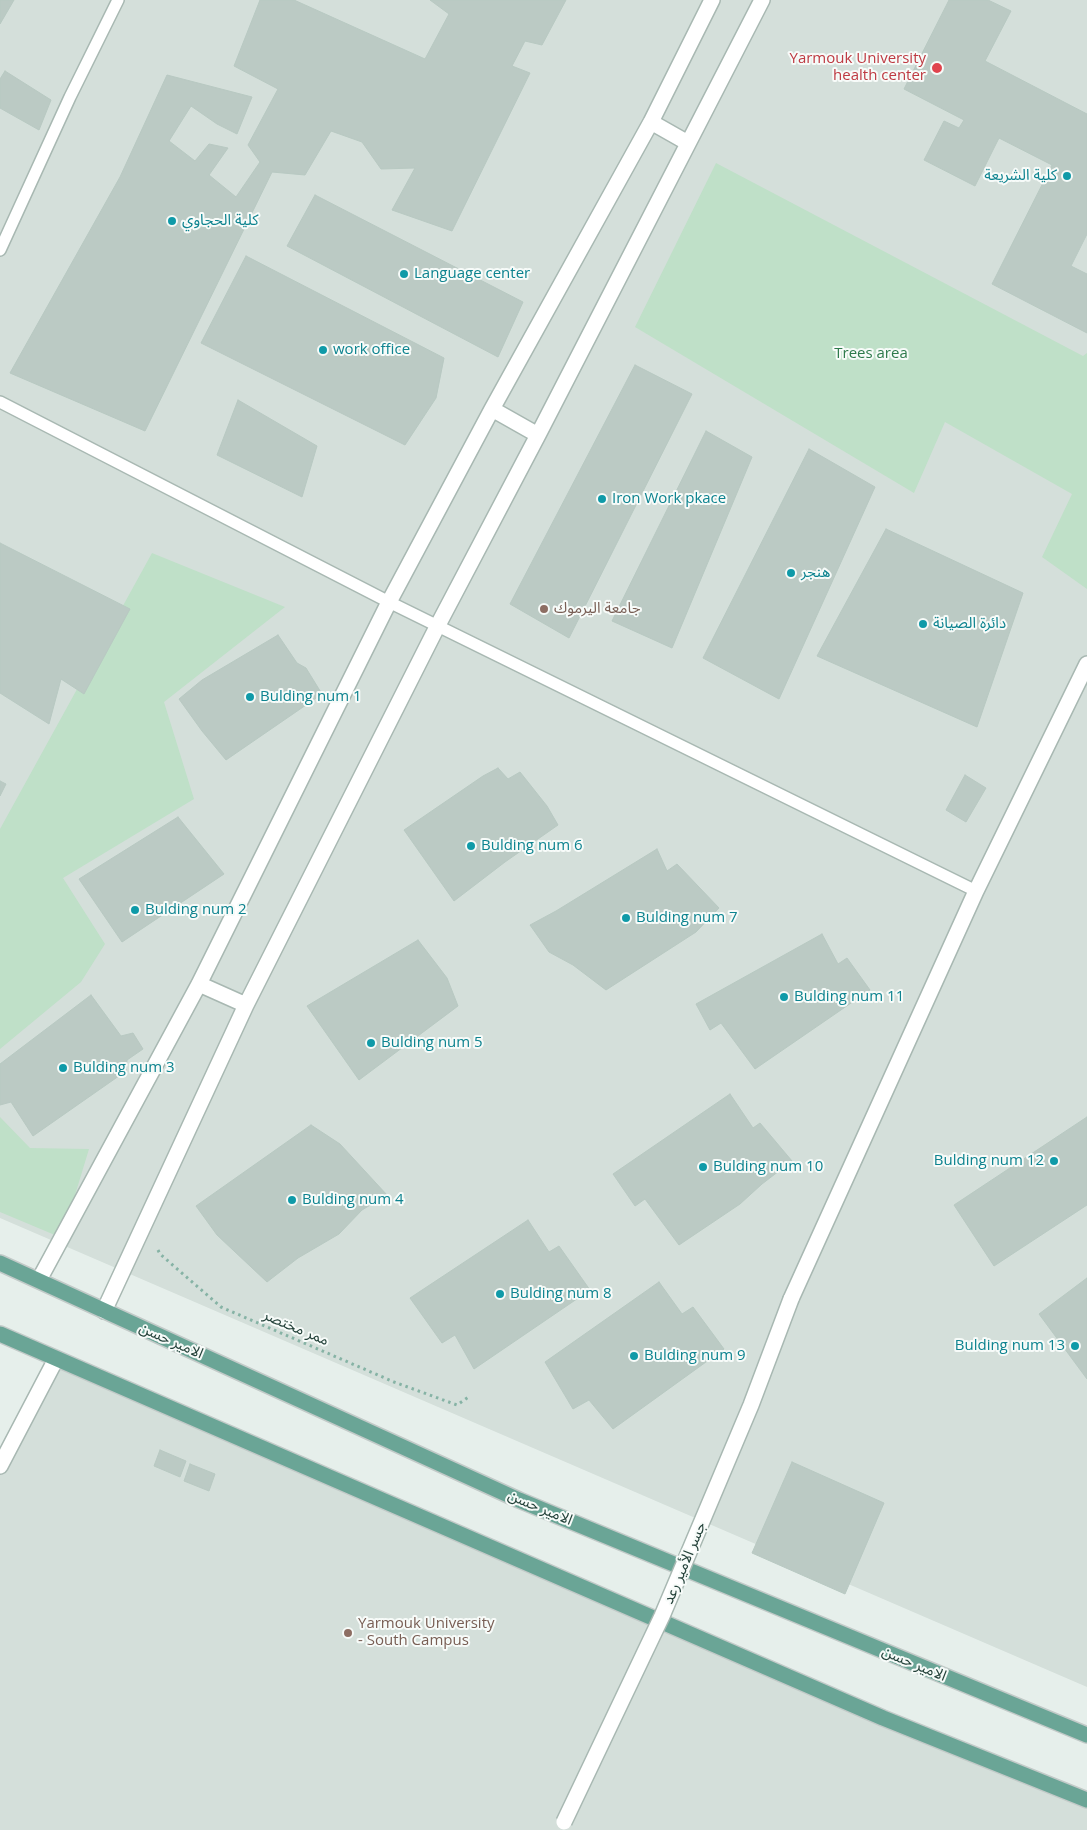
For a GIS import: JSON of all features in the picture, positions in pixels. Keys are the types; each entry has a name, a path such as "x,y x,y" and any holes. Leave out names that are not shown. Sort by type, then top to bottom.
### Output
{"main road":[{"name":"الامير حسن","path":"0,1264 39,1280 519,1500 1087,1735"},
{"path":"0,1334 883,1718 1087,1800"}],"street":[{"path":"39,1280 199,984 390,602 492,409 651,122 712,0"},
{"path":"104,1311 246,1005 438,625 762,0"},
{"path":"651,122 688,143"},
{"path":"492,409 538,435"},
{"name":"جسر الأمير رعد","path":"562,1826 614,1720 670,1598 747,1414 791,1299 976,891 1087,664"},
{"path":"199,984 246,1005"},
{"path":"0,1466 56,1359"}],"lane":[{"path":"0,250 70,97 118,0"},
{"path":"0,402 390,602 976,891"}],"path":[{"name":"ممر مختصر","path":"155,1246 160,1254 221,1306 394,1382 457,1405 470,1396"}],"shaded area":[{"name":"جامعة اليرموك","path":"0,0 1087,0 1087,1687 0,1218"},
{"name":"Yarmouk University - South Campus","path":"56,1359 1087,1801 1087,1830 0,1830 0,1465"}],"green space":[{"name":"Trees area","path":"716,163 1083,356 1087,353 1087,589 1042,557 1072,494 945,422 914,493 635,327"},
{"path":"152,553 285,607 164,702 194,799 63,878 105,944 81,982 0,1049 0,829"},
{"path":"0,1117 30,1148 89,1149 62,1238 0,1212"}],"building":[{"path":"0,0 14,0 0,24"},
{"name":"كلية الحجاوي","path":"260,0 294,0 425,59 449,14 430,0 566,0 542,45 525,41 512,66 530,73 452,231 392,210 415,168 381,169 362,142 331,131 305,175 272,172 145,431 10,373 120,177 167,75 252,97 237,134 217,124 191,106 169,141 195,161 209,144 228,148 209,175 236,197 260,162 248,145 278,89 234,66"},
{"name":"كلية الشريعة","path":"949,0 988,0 1011,11 985,61 1087,114 1087,234 1071,266 1087,274 1087,333 992,284 1052,165 999,138 975,186 924,160 944,121 959,128 964,120 904,89"},
{"path":"5,71 51,100 39,130 0,108 0,79"},
{"name":"Language center","path":"315,195 523,302 498,357 287,246"},
{"name":"work office","path":"246,256 444,358 436,398 405,445 201,343"},
{"name":"Iron Work pkace","path":"635,365 692,394 569,638 510,604"},
{"path":"238,400 317,446 302,497 217,455"},
{"path":"706,431 752,457 672,648 612,621"},
{"name":"هنجر","path":"809,449 875,487 779,699 703,658"},
{"name":"دائرة الصيانة","path":"886,529 1023,593 977,727 817,656"},
{"path":"0,543 130,609 84,694 61,679 49,724 0,693"},
{"name":"Bulding num 1","path":"278,635 297,663 306,668 322,694 226,760 179,699 202,680"},
{"name":"Bulding num 6","path":"498,768 508,779 520,772 547,806 558,825 454,901 404,830 483,776"},
{"path":"965,775 986,788 966,822 946,810"},
{"path":"0,781 6,784 0,796"},
{"name":"Bulding num 2","path":"178,817 224,874 122,942 79,879"},
{"name":"Bulding num 7","path":"657,849 667,871 677,864 719,908 696,932 606,990 573,965 549,952 530,925"},
{"name":"Bulding num 11","path":"822,934 838,964 847,958 870,990 755,1069 721,1023 710,1030 696,1004"},
{"name":"Bulding num 5","path":"418,940 447,978 458,1006 359,1080 307,1006"},
{"name":"Bulding num 3","path":"91,995 121,1036 133,1033 143,1049 127,1060 126,1071 33,1136 11,1102 0,1105 0,1064"},
{"name":"Bulding num 10","path":"730,1094 753,1128 760,1123 792,1161 740,1204 679,1245 645,1199 635,1206 613,1174"},
{"name":"Bulding num 12","path":"1087,1117 1087,1205 994,1266 954,1205"},
{"name":"Bulding num 4","path":"311,1125 340,1144 387,1195 362,1210 339,1234 298,1258 267,1282 217,1235 196,1206"},
{"name":"Bulding num 8","path":"528,1220 549,1252 559,1246 590,1290 474,1369 455,1335 442,1343 410,1298"},
{"name":"Bulding num 13","path":"1087,1278 1087,1379 1039,1314"},
{"name":"Bulding num 9","path":"659,1282 682,1314 693,1307 724,1349 613,1429 589,1400 573,1409 545,1362"},
{"path":"160,1450 186,1461 180,1477 154,1466"},
{"path":"792,1462 884,1503 845,1594 752,1553"},
{"path":"190,1464 215,1474 209,1491 184,1481"}],"place":[{"name":"Yarmouk University health center","path":"937,68"},
{"name":"كلية الشريعة","path":"1067,176"},
{"name":"كلية الحجاوي","path":"172,221"},
{"name":"Language center","path":"404,274"},
{"name":"work office","path":"323,350"},
{"name":"Iron Work pkace","path":"602,499"},
{"name":"هنجر","path":"791,573"},
{"name":"جامعة اليرموك","path":"544,609"},
{"name":"دائرة الصيانة","path":"923,624"},
{"name":"Bulding num 1","path":"250,697"},
{"name":"Bulding num 6","path":"471,846"},
{"name":"Bulding num 2","path":"135,910"},
{"name":"Bulding num 7","path":"626,918"},
{"name":"Bulding num 11","path":"784,997"},
{"name":"Bulding num 5","path":"371,1043"},
{"name":"Bulding num 3","path":"63,1068"},
{"name":"Bulding num 12","path":"1054,1161"},
{"name":"Bulding num 10","path":"703,1167"},
{"name":"Bulding num 4","path":"292,1200"},
{"name":"Bulding num 8","path":"500,1294"},
{"name":"Bulding num 13","path":"1075,1346"},
{"name":"Bulding num 9","path":"634,1356"},
{"name":"Yarmouk University - South Campus","path":"348,1633"}]}
